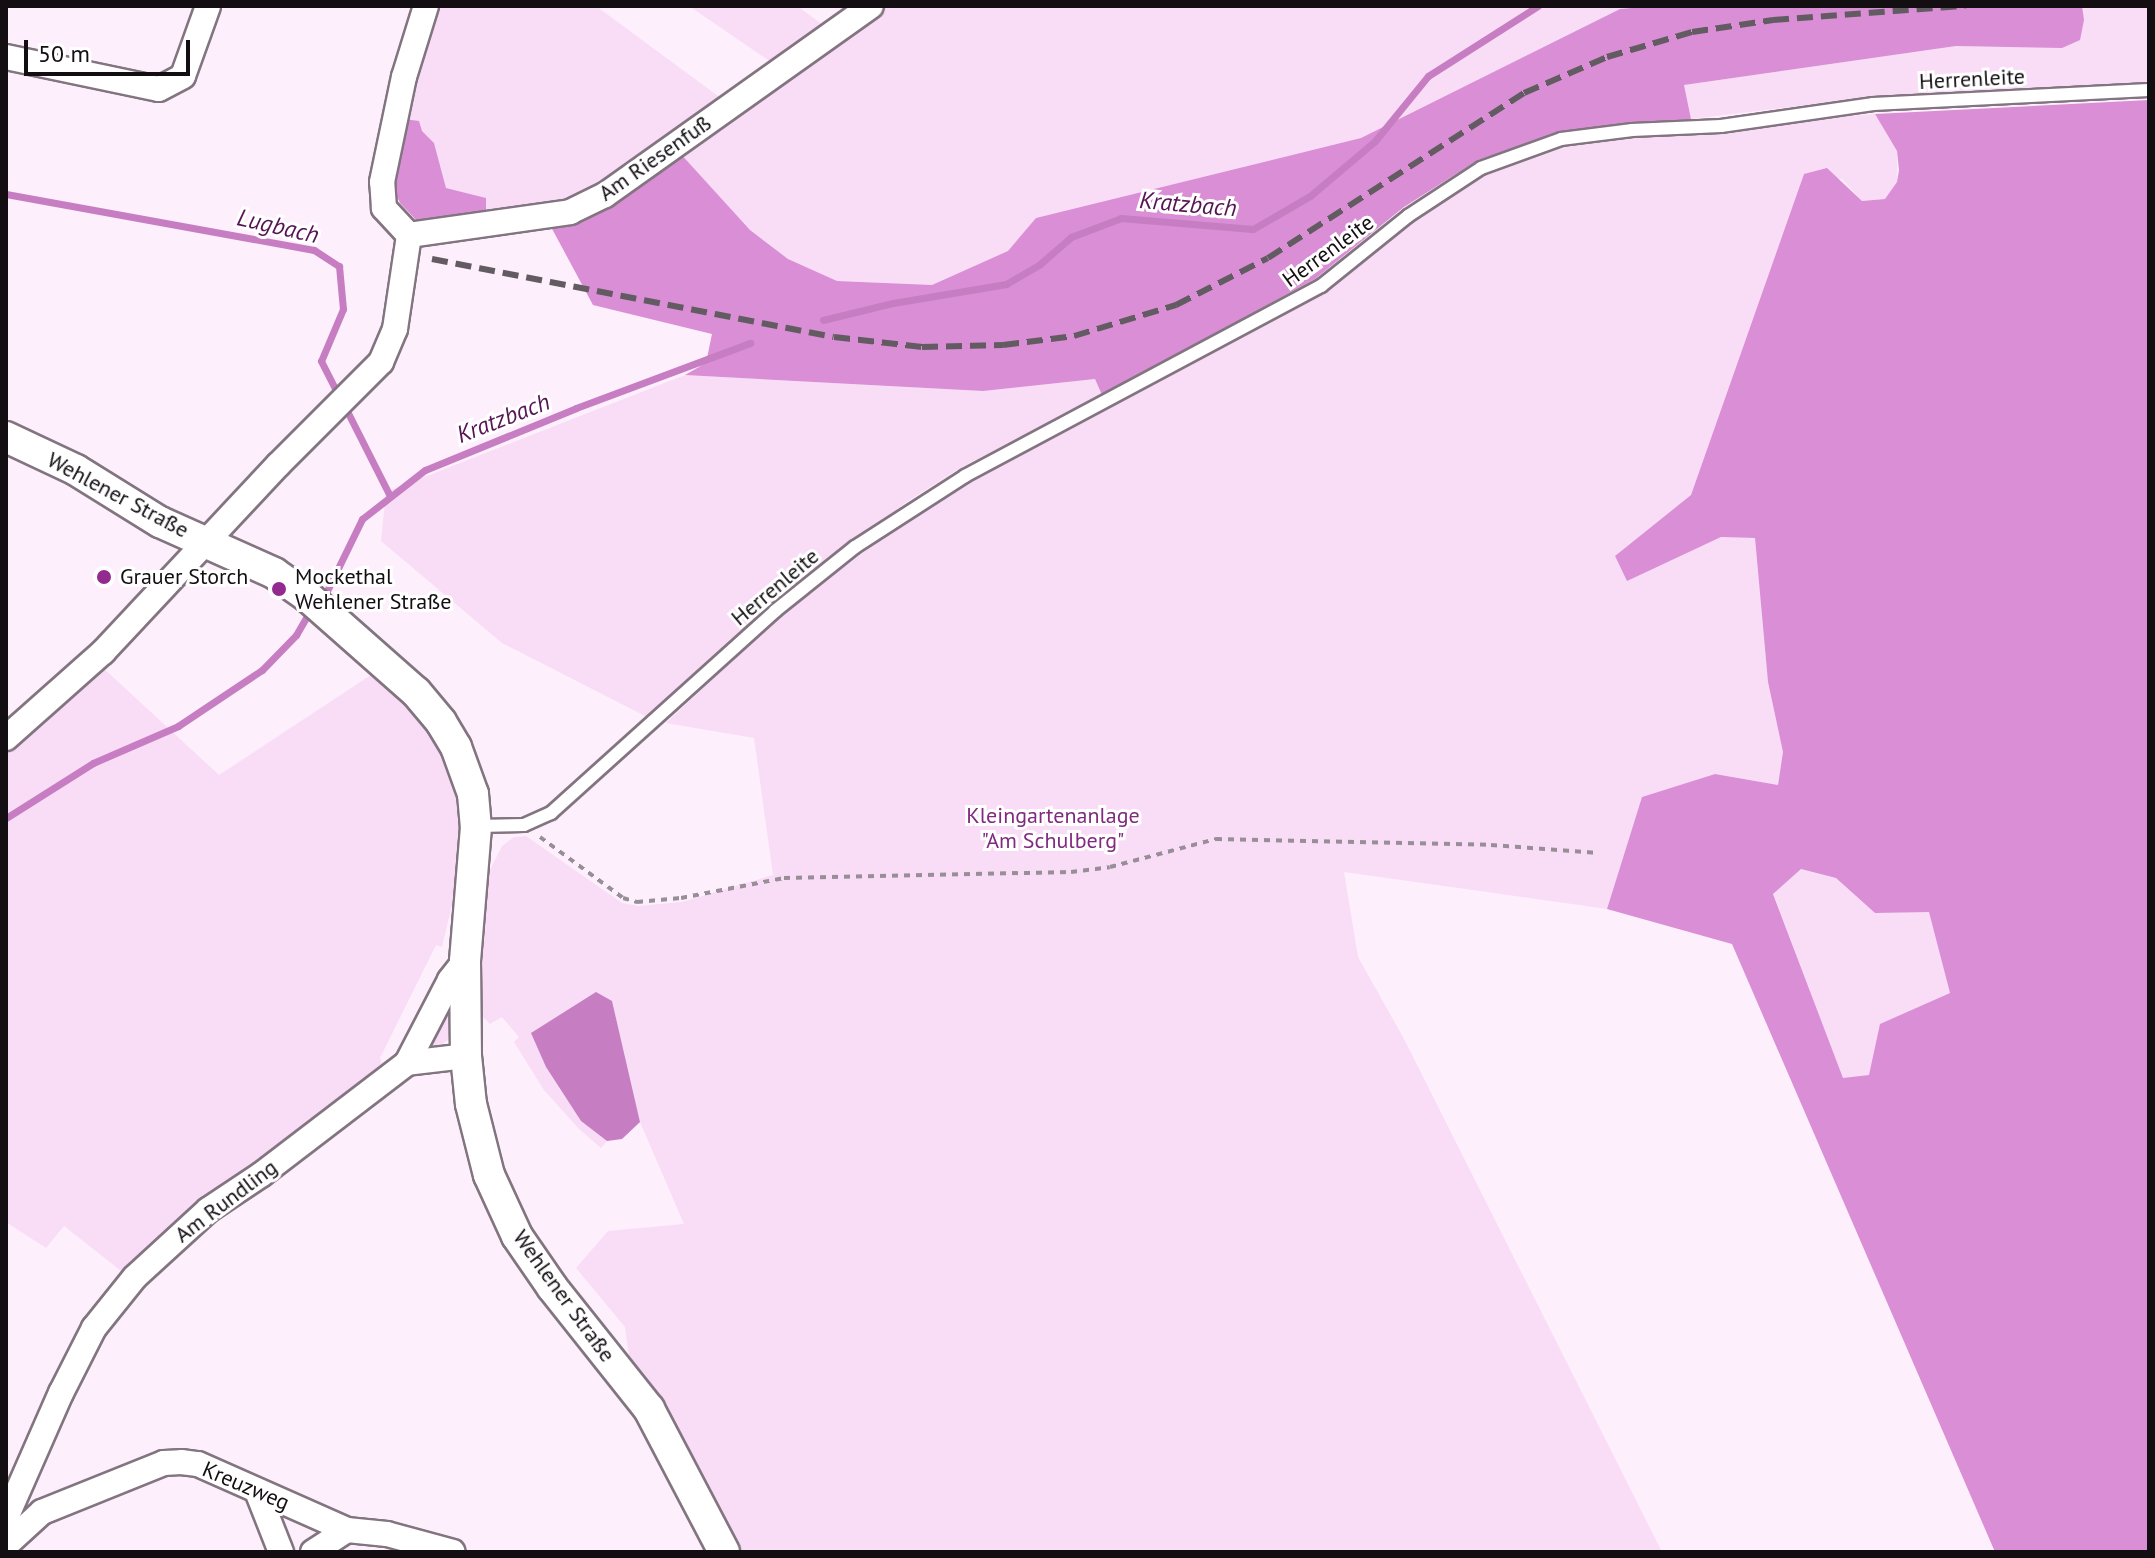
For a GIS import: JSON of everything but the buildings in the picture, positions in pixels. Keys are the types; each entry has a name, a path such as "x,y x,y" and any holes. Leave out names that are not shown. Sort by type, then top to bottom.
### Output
{"street":[{"path":"6,57 159,89 183,76 208,6"},
{"path":"6,738 89,666 278,465 381,362 395,329 409,235 384,208 382,182 404,77 426,6"},
{"name":"Am Riesenfuß","path":"409,235 570,212 605,195 871,6"},
{"name":"Wehlener Straße","path":"6,437 76,470 160,522 274,573 307,596 416,692 456,747 473,794 476,827 465,961 466,1056 479,1141 489,1175 517,1236 552,1287 649,1409 724,1552"},
{"name":"Am Rundling","path":"6,1518 94,1328 135,1277 208,1210 262,1174 407,1063 450,980 465,961"},
{"path":"407,1063 466,1056"},
{"name":"Kreuzweg","path":"6,1545 42,1512 164,1463 198,1464 347,1530 387,1534 453,1552"},
{"path":"257,1491 281,1552"},
{"path":"313,1552 347,1530"}],"lane":[{"name":"Herrenleite","path":"524,825 551,813 775,611 855,547 965,476 1321,286 1408,216 1481,168 1561,139 1632,130 1721,126 1873,104 2149,90"},
{"path":"476,827 524,825"}],"path":[{"path":"524,825 623,898 637,902 681,898 784,878 1071,872 1110,867 1216,839 1491,845 1599,853"}],"green space":[{"path":"434,6 596,6 722,99 574,204 486,218 486,198 446,188 434,143 404,119"},
{"path":"689,6 797,6 826,27 774,64"},
{"path":"887,6 1656,6 1620,9 1361,138 1036,218 1009,251 932,285 837,281 788,259 750,230 679,152"},
{"path":"2082,6 2149,6 2149,82 1874,97 1691,119 1684,85 1956,46 2062,48"},
{"name":"Kleingartenanlage \"Am Schulberg\"","path":"1875,114 1897,151 1897,182 1885,199 1862,201 1842,179 1804,174 1691,495 1615,556 1627,580 1721,537 1755,538 1768,682 1783,752 1778,785 1715,774 1642,797 1607,909 1344,872 1358,957 1404,1039 1662,1552 732,1552 630,1364 625,1327 576,1268 608,1231 684,1224 640,1122 612,1001 546,1067 581,1121 607,1141 601,1148 544,1090 514,1042 519,1037 502,1017 490,1024 477,1011 486,878 502,846 514,837 526,836 622,903 639,906 682,902 773,875 754,738 666,723 780,616 915,513 969,480 1110,404 1274,321 1324,291 1415,217 1487,173 1567,146 1637,137 1726,134 1822,118"},
{"path":"685,375 983,391 1095,379 1102,395 960,468 905,503 772,607 647,717 502,643 381,541 386,492"},
{"path":"101,666 219,775 374,673 431,736 455,786 460,828 455,892 442,947 436,945 380,1058 384,1070 250,1167 150,1246 125,1274 64,1226 46,1248 6,1222 6,750"},
{"path":"1801,869 1836,878 1875,913 1929,911 1950,993 1881,1024 1870,1075 1843,1079 1773,893"},
{"path":"450,991 452,1029 448,1040 435,1048 427,1047"}],"shaded area":[{"path":"1656,6 2082,6 2084,20 2080,40 2062,48 1956,46 1684,85 1691,119 1561,132 1478,160 1404,207 1315,279 1102,395 1095,379 983,391 685,375 706,363 712,334 593,305 550,225 679,152 750,230 788,259 837,281 932,285 1008,251 1036,218 1361,138 1620,9"},
{"path":"2149,100 2149,1552 1995,1552 1732,944 1607,909 1642,797 1715,774 1778,785 1783,752 1768,682 1755,538 1721,537 1627,581 1615,556 1691,495 1804,174 1827,168 1862,201 1885,199 1897,182 1897,151 1875,114","holes":["1801,869 1836,878 1875,913 1929,912 1950,993 1880,1024 1869,1075 1843,1078 1773,894"]},
{"path":"404,119 419,121 422,131 434,143 446,188 486,198 486,218 418,222 400,203 393,188"},
{"path":"596,992 612,1001 640,1122 622,1139 607,1141 581,1121 546,1067 531,1033"}],"waterway":[{"name":"Kratzbach","path":"823,320 893,303 1006,284 1040,264 1071,237 1121,218 1253,229 1310,196 1375,141 1428,76 1538,6"},
{"name":"Lugbach","path":"6,194 314,250 339,266 343,309 321,361 339,396"},
{"name":"Kratzbach","path":"324,597 362,519 425,470 576,408 750,343"},
{"name":"Lugbach","path":"345,407 390,496"},
{"name":"Kratzbach","path":"6,818 93,763 178,726 262,670 296,635 306,618"}],"railway":[{"path":"432,259 834,337 922,347 1003,345 1074,336 1176,305 1268,258 1524,93 1607,57 1692,32 1773,20 1965,6"}],"place":[{"name":"Grauer Storch","path":"104,577"},
{"name":"Mockethal Wehlener Straße","path":"279,589"}]}
